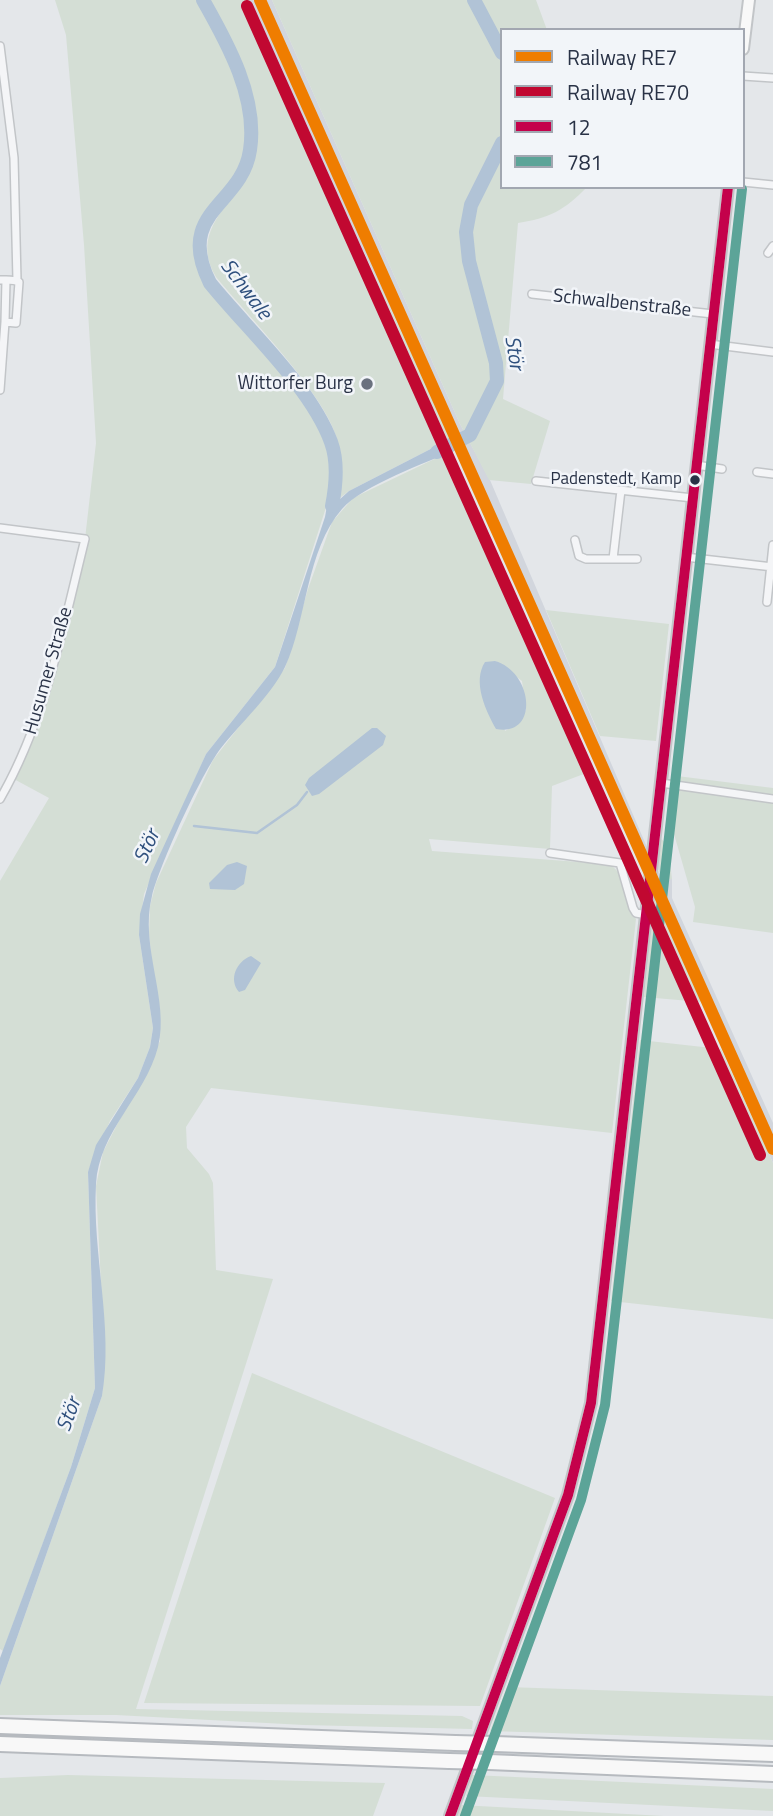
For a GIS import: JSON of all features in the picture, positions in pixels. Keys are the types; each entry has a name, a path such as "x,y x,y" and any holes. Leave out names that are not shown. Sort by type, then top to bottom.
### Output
{"highway":[{"path":"8,1726 773,1755"},
{"path":"7,1744 773,1774"}],"street":[{"path":"745,33 749,0"},
{"path":"0,46 14,158 17,280 16,323 5,322"},
{"path":"745,76 773,78"},
{"path":"745,182 773,186"},
{"path":"450,1816 568,1495 585,1431 595,1372 728,189"},
{"path":"0,390 5,322 3,280 17,280"},
{"name":"Schwalbenstraße","path":"532,294 713,314"},
{"path":"709,344 773,352"},
{"path":"696,466 722,469"},
{"path":"757,472 773,474"},
{"path":"536,481 693,498"},
{"path":"614,559 621,490"},
{"name":"Husumer Straße","path":"0,528 85,539 48,688 28,743 0,799"},
{"path":"575,540 579,556 637,559"},
{"path":"767,602 773,545"},
{"path":"685,557 772,567"},
{"path":"661,783 773,799"},
{"path":"550,853 620,863 625,872 633,908 636,913 647,915"}],"shaded area":[{"path":"55,0 249,0 289,95 452,438 349,491 337,500 339,452 328,418 300,376 216,277 210,264 207,252 211,231 255,155 250,153 235,184 213,208 199,238 199,262 210,283 318,415 316,421 331,460 329,498 275,667 206,754 144,894 139,935 153,1028 150,1047 138,1078 110,1121 88,1172 95,1388 71,1467 3,1651 0,1649 0,881 49,798 12,778 28,743 85,539 96,443 84,245 66,35"},
{"path":"249,0 272,0 460,424 490,480 649,852 663,880 672,879 672,898 773,1123 773,1163 454,442 289,95"},
{"path":"272,0 536,0 546,28 500,28 500,189 585,189 556,212 518,223 503,399 550,421 531,484 489,480 460,424"},
{"path":"451,451 589,772 552,786 550,849 429,839 432,851 606,864 618,872 636,919 612,1133 211,1088 186,1127 187,1148 209,1174 213,1183 216,1270 273,1279 136,1709 462,1716 473,1721 472,1729 304,1725 116,1715 0,1715 0,1686 102,1396 105,1361 96,1186 103,1152 160,1041 149,934 150,906 156,883 213,760 285,668 308,589 332,522 353,498","holes":["495,661 522,681 526,710 516,724 505,731"]},
{"path":"546,610 669,624 656,741 600,736"},
{"path":"677,776 773,788 773,933 693,922 695,907 674,834"},
{"path":"660,838 668,845 672,879 663,880 658,869"},
{"path":"655,895 701,1002 644,997"},
{"path":"640,1040 721,1049 773,1163 773,1319 611,1301"},
{"path":"252,1373 555,1498 480,1706 144,1703"},
{"path":"507,1687 773,1696 773,1740 490,1731"},
{"path":"68,1775 385,1783 373,1816 0,1816 0,1778"},
{"path":"472,1775 773,1789 773,1811 466,1796"},
{"path":"460,1805 664,1816 456,1816"}],"water":[{"path":"452,438 457,449 364,491 342,509 330,526 314,565 285,667 272,688 213,761 182,820 156,882 149,915 149,934 160,1011 158,1047 143,1082 105,1147 96,1184 97,1237 106,1344 102,1396 0,1686 0,1658 71,1467 95,1388 88,1172 96,1145 138,1078 150,1047 153,1028 139,935 140,914 151,874 206,754 275,667 325,517 330,489 338,489 339,500 349,491"},
{"path":"495,661 508,667 524,689 525,714 520,723 510,729 496,729 488,714 480,687 481,670 485,662"},
{"path":"372,728 377,728 386,736 383,745 319,794 312,796 305,785 309,778"},
{"path":"237,862 247,866 244,884 235,890 210,889 209,883 227,865"},
{"path":"251,956 261,963 245,990 239,992 234,976 238,966"}],"waterway":[{"name":"Schwale","path":"203,0 239,72 250,111 251,130 245,169 205,224 200,240 201,259 210,283 277,359 322,421 335,457 332,506"},
{"name":"Stör","path":"474,0 500,49"},
{"name":"Stör","path":"437,452 470,435 497,381 496,363 469,261 466,232 471,205 500,147"},
{"path":"194,826 257,833 297,805 307,792"}],"rail line":[{"name":"RE7","path":"260,0 773,1149"},
{"name":"RE70","path":"247,6 760,1155"}],"transit line":[{"name":"12","path":"450,1816 568,1495 591,1403 728,189"},
{"name":"781","path":"465,1816 581,1500 605,1405 742,189"}],"place":[{"name":"Wittorfer Burg","path":"367,384"},
{"name":"Padenstedt, Kamp","path":"695,480"}]}
